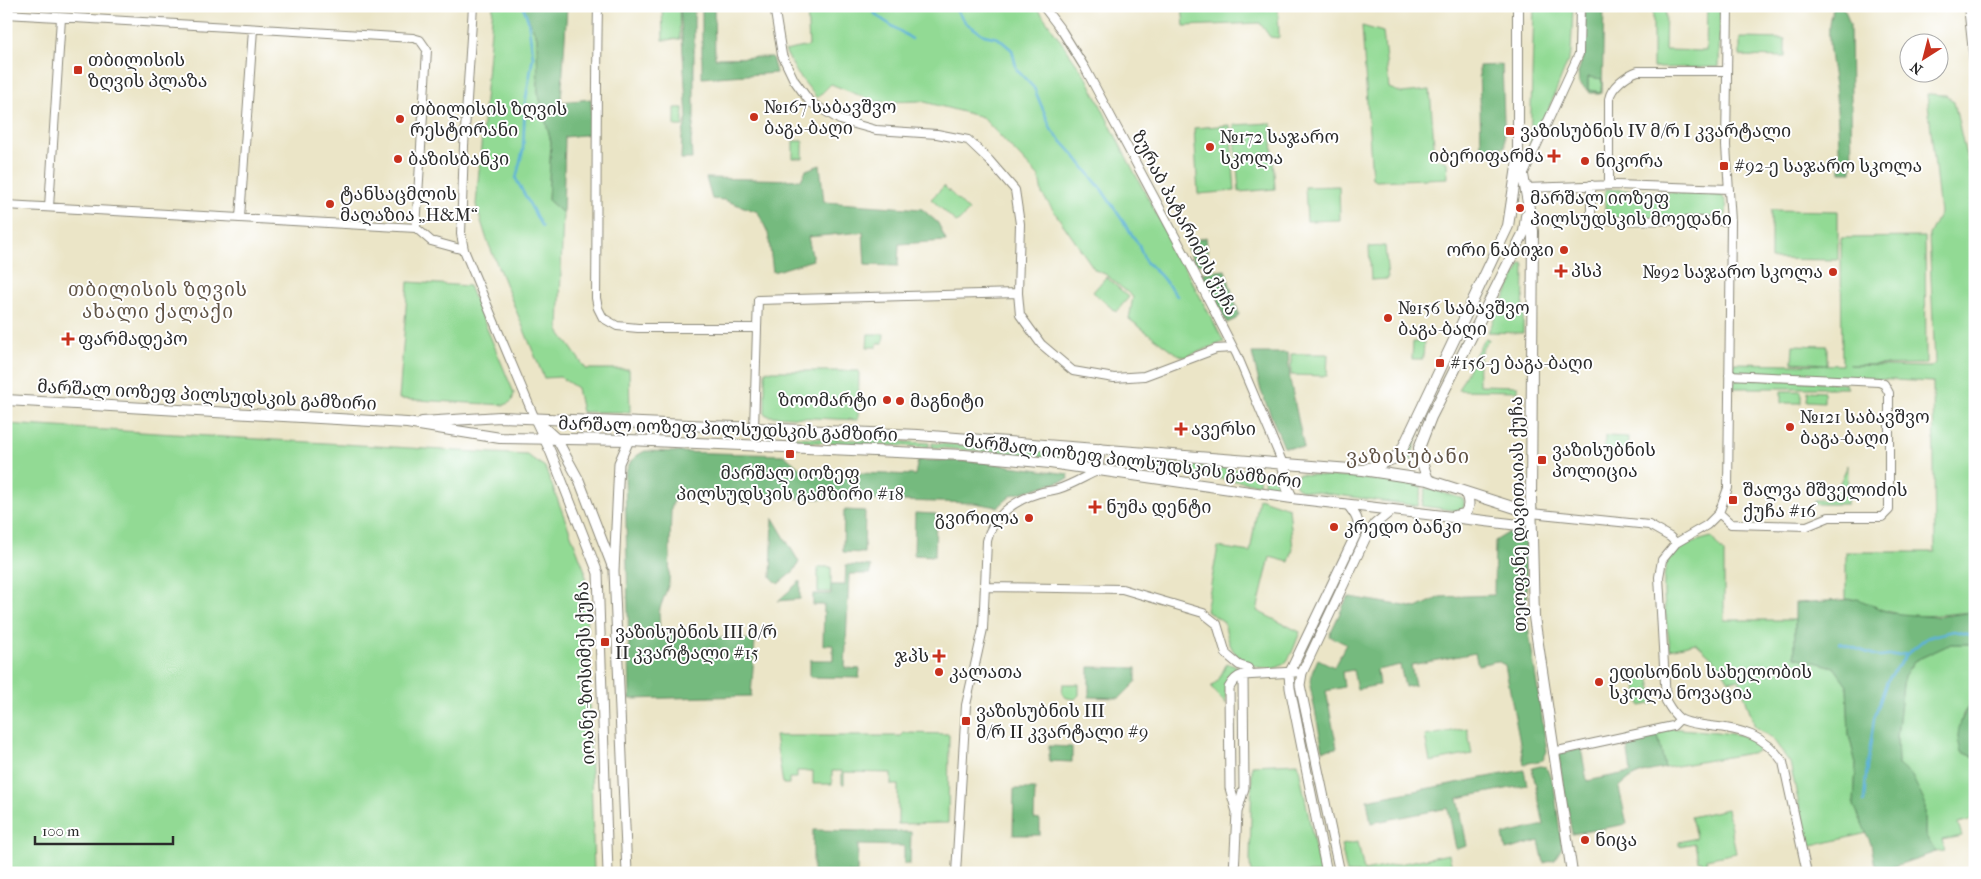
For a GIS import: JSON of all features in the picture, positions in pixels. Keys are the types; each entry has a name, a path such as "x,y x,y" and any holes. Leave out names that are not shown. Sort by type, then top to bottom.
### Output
{"main road":[{"name":"თეოფანე დავითაიას ქუჩა","path":"1511,208 1518,160 1518,6"},
{"name":"თეოფანე დავითაიას ქუჩა","path":"1518,160 1523,176 1533,231 1531,513 1534,617 1572,873"},
{"path":"1428,480 1419,448 1435,409 1524,232 1528,210 1520,199 1513,202 1511,208 1516,217 1520,218 1528,210"},
{"name":"მარშალ იოზეფ პილსუდსკის გამზირი","path":"1363,470 1393,459 1401,452 1497,251 1508,226 1511,208"},
{"name":"მარშალ იოზეფ პილსუდსკის გამზირი","path":"6,400 407,424 500,438 629,440 964,455 1050,463 1292,498 1519,525 1531,513 1428,480 1363,470 918,435 535,419 471,418 407,424"},
{"path":"753,446 754,429"},
{"path":"1097,471 1100,450"},
{"path":"1283,464 1287,486 1292,498"},
{"path":"1449,517 1464,514 1469,507 1466,493"}],"street":[{"path":"473,6 464,146 461,234 464,250 535,419"},
{"path":"598,6 596,298 598,308 603,318 617,326 638,328 757,328"},
{"path":"774,6 782,55 794,80 810,102 840,120 876,130 936,134 968,140 989,160 1015,190 1020,224 1018,293 1020,315 1041,344 1073,371 1114,378 1144,376 1216,350 1233,348"},
{"name":"ზურაბ პატარიძის ქუჩა","path":"1042,6 1062,31 1085,68 1233,348 1283,464"},
{"path":"1523,176 1579,54 1580,6"},
{"path":"1728,6 1726,146 1731,221 1728,488 1719,513 1707,525 1676,543 1662,560 1659,577 1666,701 1672,712 1680,719 1689,723 1728,728 1751,734 1776,752 1783,762 1807,873"},
{"path":"1968,6 1975,71"},
{"path":"6,14 413,38 420,40 427,50 416,228"},
{"path":"50,208 61,18"},
{"path":"240,218 253,29"},
{"path":"1609,185 1609,99 1613,89 1632,73 1638,71 1727,70"},
{"path":"1525,188 1609,185 1729,189"},
{"path":"1591,186 1591,222"},
{"path":"6,205 416,228 430,241 464,250"},
{"path":"1528,210 1541,220 1591,222 1731,221"},
{"path":"754,429 758,300 1018,293"},
{"path":"1719,513 1731,524 1807,526 1829,516 1882,517 1890,510 1889,393 1884,384 1845,380 1729,375"},
{"name":"იოანე-ზოსიმეს ქუჩა","path":"535,419 598,573 608,873"},
{"name":"იოანე-ზოსიმეს ქუჩა","path":"535,419 557,438 579,480 614,571"},
{"name":"იოანე-ზოსიმეს ქუჩა","path":"627,873 614,571 619,463 629,440"},
{"path":"956,873 966,705 983,629 987,541 991,527 1011,505 1027,496 1058,489 1097,471"},
{"path":"1327,873 1290,688 1290,672 1358,530 1357,518 1348,505"},
{"path":"1340,873 1300,685 1302,672 1365,539 1375,524 1392,510"},
{"path":"1531,513 1649,525 1670,536 1676,543"},
{"path":"598,584 606,579 615,583"},
{"path":"986,587 1122,590 1202,613 1217,624 1226,654 1239,665 1248,668 1246,675 1244,788 1237,812 1234,873"},
{"path":"1237,812 1230,788 1229,688 1234,680 1246,675 1302,672"},
{"path":"1553,752 1673,726 1680,719"},
{"path":"1305,764 1317,761"},
{"path":"1316,821 1329,819"}],"green space":[{"path":"493,6 522,6 537,37 538,92 551,142 548,200 563,213 559,331 586,369 629,369 630,412 582,412 577,388 560,377 544,378 487,240 476,205"},
{"path":"522,6 567,6 561,102 591,99 592,134 565,137 563,213 548,200 551,142 538,92 537,37"},
{"path":"662,6 679,6 680,39 663,40"},
{"path":"680,6 694,6 692,159 681,159 682,137 687,118"},
{"path":"702,6 714,6 715,58 772,57 776,73 702,78"},
{"path":"807,6 1036,6 1087,78 1121,147 1224,342 1185,357 1175,353 1129,319 1133,297 1105,274 1095,270 1042,194 1039,177 982,117 921,101 876,102 831,84 817,98 797,73 785,51 809,46"},
{"path":"1182,6 1278,6 1279,38 1270,37 1260,23 1184,26"},
{"path":"1534,6 1573,6 1571,53 1532,147 1530,145"},
{"path":"1585,6 1604,6 1602,93 1590,93 1579,83 1578,73 1585,49","holes":["1588,77 1602,79 1601,92 1588,90"]},
{"path":"1653,6 1666,6 1665,50 1706,51 1707,6 1720,6 1719,67 1653,68"},
{"path":"1840,6 1845,10 1850,25 1852,172 1840,172 1836,95 1829,38 1829,26 1834,7"},
{"path":"1362,26 1383,32 1389,88 1402,93 1430,90 1435,158 1447,162 1448,178 1376,181 1372,178"},
{"path":"1740,38 1785,39 1785,57 1740,56"},
{"path":"1502,65 1505,147 1481,148 1479,66"},
{"path":"1588,77 1602,78 1601,92 1588,90"},
{"path":"1927,94 1946,95 1954,102 1975,196 1975,612 1911,616 1884,610 1859,600 1846,599 1846,552 1935,552 1933,382 1733,372 1734,363 1842,365 1841,238 1925,237 1926,364 1849,365 1931,367 1935,363 1929,235 1940,213"},
{"path":"675,108 683,108 683,126 675,126"},
{"path":"1271,123 1275,189 1239,192 1234,125"},
{"path":"1230,125 1235,191 1198,194 1194,128"},
{"path":"793,141 803,141 803,158 793,158"},
{"path":"820,165 824,202 922,209 938,223 946,241 899,244 898,266 865,265 863,232 808,237 813,260 773,272 768,233 758,212 724,200 712,199 706,178 801,180 806,170"},
{"path":"944,186 969,211 957,223 931,199"},
{"path":"1339,186 1340,220 1307,221 1305,187"},
{"path":"1605,189 1721,195 1726,204 1726,215 1723,218 1605,219"},
{"path":"1771,210 1838,211 1838,260 1771,259"},
{"path":"1206,237 1209,264 1196,264 1187,249 1196,240"},
{"path":"1385,246 1388,279 1371,280 1369,247"},
{"path":"1523,263 1524,266 1523,333 1488,332"},
{"path":"1225,270 1239,314 1236,319 1227,323 1201,273"},
{"path":"1106,277 1129,297 1116,312 1093,292"},
{"path":"408,282 469,286 514,393 512,401 505,405 399,399"},
{"path":"868,334 884,334 883,343 877,343 877,347 867,347"},
{"path":"1485,339 1490,340 1480,354 1479,385 1518,386 1518,391 1458,390"},
{"path":"1413,342 1424,342 1423,359 1412,359"},
{"path":"1793,345 1827,346 1827,364 1792,362"},
{"path":"1252,353 1288,353 1290,380 1304,448 1284,447 1261,391"},
{"path":"1291,354 1328,354 1327,376 1291,375"},
{"path":"765,371 859,371 858,420 769,416 765,414"},
{"path":"1736,378 1845,383 1848,388 1732,388"},
{"path":"1781,391 1801,391 1801,403 1781,403"},
{"path":"1808,391 1824,392 1824,402 1807,401"},
{"path":"6,424 527,455 545,467 585,571 594,873 6,873"},
{"path":"1417,431 1419,432 1412,454 1412,461 1399,459 1408,447"},
{"path":"769,436 929,443 929,447 768,440"},
{"path":"1605,436 1628,437 1627,454 1604,453"},
{"path":"932,443 1050,452 1049,457 932,447"},
{"path":"645,451 784,455 803,471 915,475 918,460 982,462 1068,474 1069,479 1012,495 998,507 974,503 682,495 674,501 671,510 669,583 659,611 660,634 755,640 751,696 630,699 625,476 632,461 637,455"},
{"path":"1053,453 1092,457 1093,460 1052,457"},
{"path":"1107,459 1260,471 1259,484 1107,464"},
{"path":"1848,465 1847,504 1814,504 1814,500 1832,500"},
{"path":"1265,471 1281,472 1278,479 1278,487 1264,485"},
{"path":"1300,474 1403,482 1422,487 1418,506 1301,490 1295,482 1296,476"},
{"path":"1426,488 1461,498 1464,500 1464,507 1459,511 1422,506"},
{"path":"1259,498 1289,508 1293,549 1289,562 1270,557 1257,611 1300,632 1287,661 1281,666 1266,669 1251,664 1238,655 1229,643 1223,621 1206,611 1218,547 1250,552"},
{"path":"844,510 865,511 864,553 843,552"},
{"path":"915,513 936,514 935,556 914,555"},
{"path":"773,518 799,562 794,571 778,584 771,577"},
{"path":"1508,533 1520,533 1525,537 1526,541 1527,619 1547,751 1543,760 1524,764 1505,665 1497,661 1478,665 1475,653 1411,665 1415,685 1405,687 1400,665 1377,670 1379,685 1357,689 1353,670 1342,672 1344,687 1326,691 1337,748 1323,750 1310,686 1313,670 1318,659 1334,667 1346,644 1329,636 1347,598 1417,608 1440,597 1494,595 1495,541"},
{"path":"1711,537 1724,553 1724,620 1795,620 1795,657 1834,667 1847,685 1849,735 1856,764 1854,805 1867,833 1808,847 1790,763 1773,739 1755,727 1739,679 1729,681 1717,662 1696,643 1670,649 1664,599 1667,562 1672,554 1680,548"},
{"path":"846,565 871,566 870,574 849,574 845,668 860,669 859,678 810,677 810,660 833,660 833,645 823,645 824,605 813,605 813,594 831,594 831,585 845,585"},
{"path":"818,567 831,567 831,592 818,592"},
{"path":"800,581 800,599 778,601"},
{"path":"1858,599 1890,613 1935,617 1975,612 1975,644 1951,644 1914,661 1904,676 1897,736 1898,765 1912,776 1925,803 1925,835 1936,852 1880,871 1874,860 1871,844 1854,805 1856,764 1849,735 1847,685 1834,667 1795,657 1795,603"},
{"path":"1951,644 1975,644 1975,688 1971,702 1963,714 1958,736 1961,752 1975,757 1975,819 1958,823 1962,836 1942,840 1945,851 1936,852 1925,835 1925,803 1898,765 1897,736 1904,676 1914,661"},
{"path":"1227,663 1239,668 1228,679 1226,704 1211,687 1219,679"},
{"path":"1089,667 1136,668 1136,682 1120,698 1089,697"},
{"path":"1649,676 1655,703 1640,706 1635,679"},
{"path":"1063,684 1079,684 1079,695 1075,699 1067,698 1062,694"},
{"path":"1975,688 1975,757 1961,752 1958,736 1960,724"},
{"path":"1467,728 1472,754 1430,762 1425,736"},
{"path":"1668,728 1740,735 1757,741 1759,747 1756,752 1665,768 1657,731"},
{"path":"1657,731 1665,768 1635,776 1619,788 1627,824 1572,834 1558,754 1581,748 1587,781 1631,772 1626,738"},
{"path":"904,733 949,734 948,823 898,824 898,785 891,785 891,773 844,772 844,784 842,784 842,771 832,771 832,784 813,784 813,771 797,771 797,778 789,778 789,784 783,784 775,736 901,736"},
{"path":"1049,746 1072,747 1072,762 1049,761"},
{"path":"1298,763 1320,873 1251,873 1252,765"},
{"path":"1546,767 1554,786 1562,848 1554,860 1544,863 1539,841 1506,850 1503,835 1544,825 1532,768"},
{"path":"1524,770 1527,785 1458,798 1467,846 1456,849 1448,808 1371,823 1367,800"},
{"path":"1014,789 1035,789 1034,819 1040,820 1040,835 1013,835"},
{"path":"1727,809 1736,853 1706,859 1709,872 1704,873 1702,861 1698,861 1695,843 1679,846 1679,842 1696,838 1691,817"},
{"path":"813,830 911,832 910,864 904,864 904,846 858,845 857,873 813,873"},
{"path":"1358,842 1364,871 1449,854 1453,873 1347,873 1341,845"}],"waterway":[{"path":"523,6 528,20 533,57 525,104 523,150 516,179 542,227"},
{"path":"869,6 877,16 912,39"},
{"path":"953,6 966,23 984,35 998,38 1012,50 1017,70 1034,88 1052,131 1102,190 1139,245 1145,261 1160,275 1177,296"},
{"path":"1864,802 1874,719 1887,681 1907,654 1927,637 1954,631 1975,636"},
{"path":"1840,643 1880,657 1906,654"}],"place":[{"name":"თბილისის ზღვის პლაზა","path":"78,70"},
{"name":"№167 საბავშვო ბაგა-ბაღი","path":"754,117"},
{"name":"თბილისის ზღვის რესტორანი","path":"400,119"},
{"name":"ვაზისუბნის IV მ/რ I კვარტალი","path":"1510,131"},
{"name":"№172 საჯარო სკოლა","path":"1210,147"},
{"name":"იბერიფარმა","path":"1554,156"},
{"name":"ბაზისბანკი","path":"398,159"},
{"name":"ნიკორა","path":"1585,161"},
{"name":"#92-ე საჯარო სკოლა","path":"1724,166"},
{"name":"ტანსაცმლის მაღაზია „H&M“","path":"330,204"},
{"name":"მარშალ იოზეფ პილსუდსკის მოედანი","path":"1520,208"},
{"name":"ორი ნაბიჯი","path":"1564,250"},
{"name":"პსპ","path":"1561,271"},
{"name":"№92 საჯარო სკოლა","path":"1833,272"},
{"name":"№156 საბავშვო ბაგა-ბაღი","path":"1388,318"},
{"name":"ფარმადეპო","path":"68,339"},
{"name":"#156-ე ბაგა-ბაღი","path":"1440,363"},
{"name":"ზოომარტი","path":"887,400"},
{"name":"მაგნიტი","path":"900,401"},
{"name":"№121 საბავშვო ბაგა-ბაღი","path":"1790,427"},
{"name":"ავერსი","path":"1181,429"},
{"name":"მარშალ იოზეფ პილსუდსკის გამზირი #18","path":"790,454"},
{"name":"ვაზისუბნის პოლიცია","path":"1542,460"},
{"name":"შალვა მშველიძის ქუჩა #16","path":"1733,500"},
{"name":"ნუმა დენტი","path":"1095,507"},
{"name":"გვირილა","path":"1029,518"},
{"name":"კრედო ბანკი","path":"1334,527"},
{"name":"ვაზისუბნის III მ/რ II კვარტალი #15","path":"605,642"},
{"name":"ჯპს","path":"939,656"},
{"name":"კალათა","path":"939,672"},
{"name":"ედისონის სახელობის სკოლა ნოვაცია","path":"1599,682"},
{"name":"ვაზისუბნის III მ/რ II კვარტალი #9","path":"966,721"},
{"name":"ნიცა","path":"1585,840"}],"district":[{"name":"თბილისის ზღვის ახალი ქალაქი","path":"158,300"},
{"name":"ვაზისუბანი","path":"1408,456"}]}
